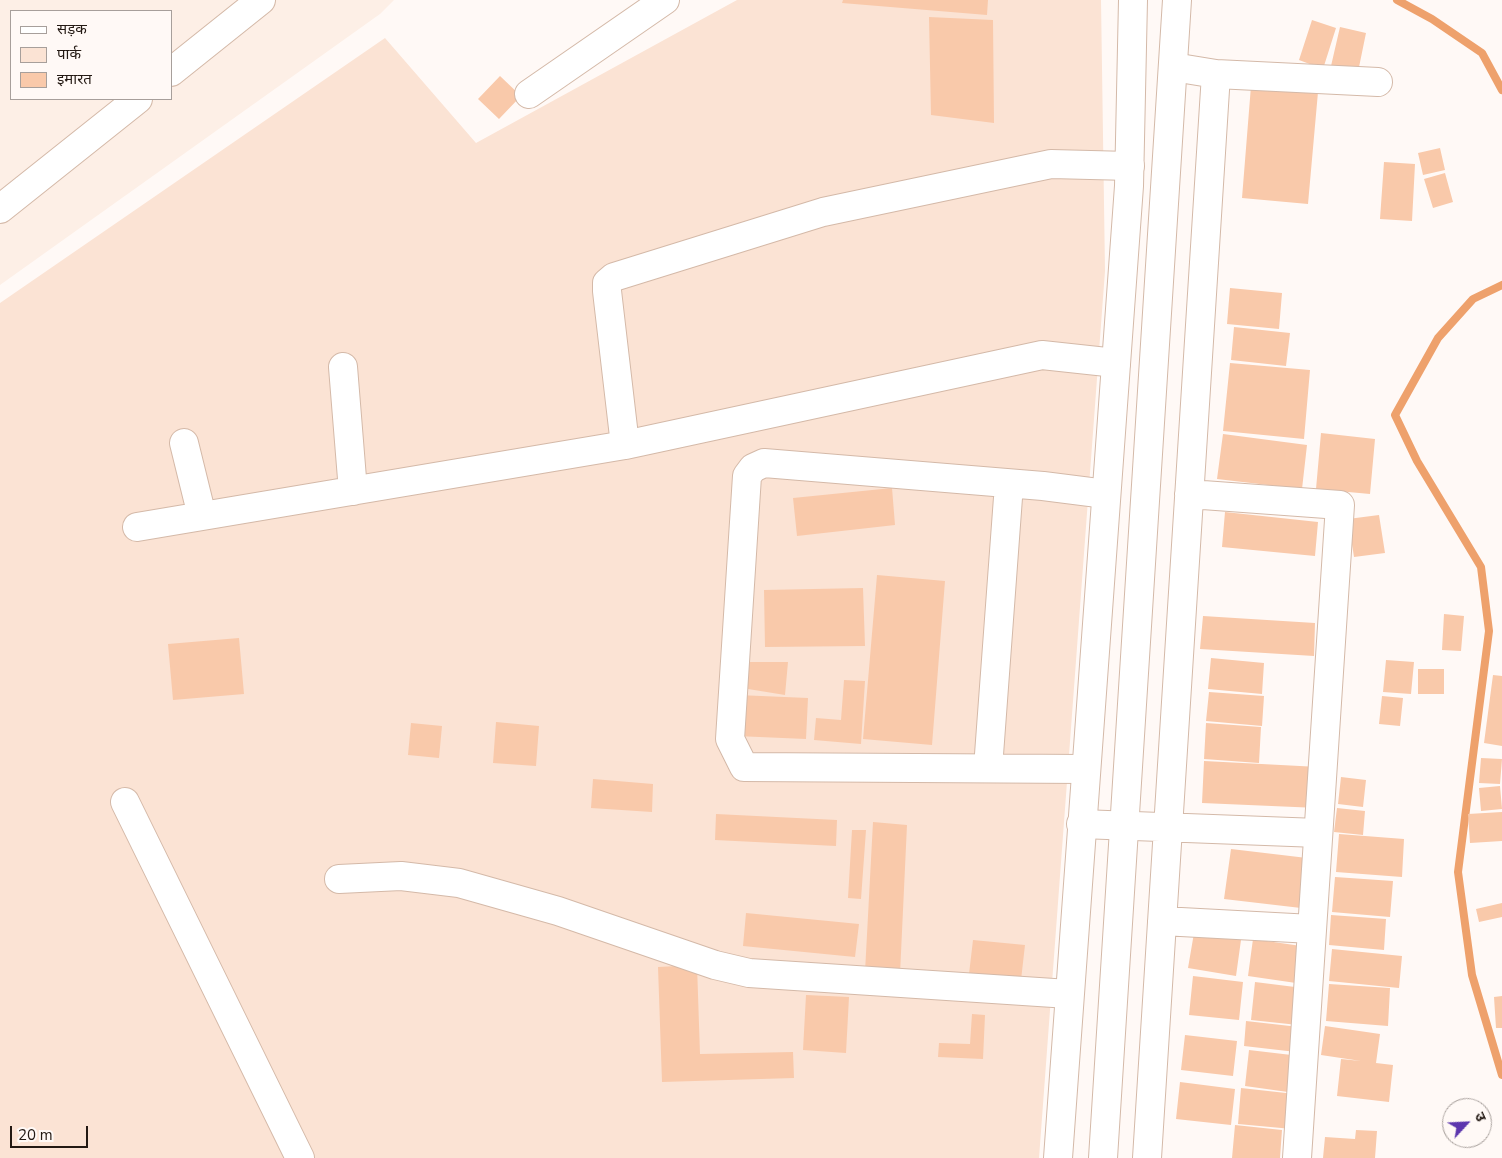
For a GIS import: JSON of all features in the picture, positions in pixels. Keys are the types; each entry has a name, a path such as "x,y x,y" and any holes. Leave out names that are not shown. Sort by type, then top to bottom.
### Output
{"street":[{"path":"172,71 261,0"},
{"path":"529,94 664,0"},
{"path":"1058,1158 1130,166 1133,0"},
{"path":"1103,1158 1155,360 1176,0"},
{"path":"1173,67 1216,74 1378,82"},
{"path":"1147,1158 1216,74"},
{"path":"0,209 137,100"},
{"path":"625,445 607,292 607,283 614,277 823,212 1051,164 1130,166"},
{"path":"137,527 625,445 1042,355 1116,363 1155,360"},
{"path":"343,367 353,491"},
{"path":"184,443 202,516"},
{"path":"1106,494 764,463 753,468 748,476 730,739 744,767 1128,770"},
{"path":"988,768 1009,484"},
{"path":"1189,494 1340,504 1297,1158"},
{"path":"126,802 300,1158"},
{"path":"1081,824 1318,833"},
{"path":"339,879 401,876 459,883 558,911 715,965 750,973 1069,994"},
{"path":"1162,921 1312,929"}],"shaded area":[{"path":"0,0 394,0 380,14 0,285"}],"green space":[{"path":"737,0 1101,0 1105,271 1039,1158 0,1158 0,303 385,38 476,143"}],"building":[{"path":"843,0 988,0 987,15 842,3"},
{"path":"929,17 993,20 994,123 931,115"},
{"path":"1312,20 1336,28 1323,69 1299,60"},
{"path":"1340,27 1366,33 1358,72 1331,66"},
{"path":"500,76 521,96 499,119 478,99"},
{"path":"1251,86 1318,92 1308,204 1242,198"},
{"path":"1440,148 1445,170 1423,175 1418,153"},
{"path":"1384,162 1415,164 1412,221 1380,219"},
{"path":"1445,173 1453,202 1433,208 1424,179"},
{"path":"1230,288 1282,293 1279,329 1227,324"},
{"path":"1234,327 1290,333 1286,366 1231,360"},
{"path":"1230,363 1310,370 1304,439 1223,431"},
{"path":"1321,433 1375,439 1370,494 1316,489"},
{"path":"1223,434 1307,445 1302,489 1217,479"},
{"path":"892,488 895,525 797,536 793,498"},
{"path":"1225,512 1318,522 1315,556 1222,547"},
{"path":"1379,515 1385,553 1354,557 1348,519"},
{"path":"877,575 945,581 932,745 863,739"},
{"path":"863,588 865,646 765,647 764,590"},
{"path":"1444,614 1464,616 1461,651 1442,650"},
{"path":"1203,616 1315,623 1314,656 1200,649"},
{"path":"239,638 244,694 173,700 168,644"},
{"path":"1211,658 1264,663 1262,694 1208,689"},
{"path":"1386,660 1414,662 1411,694 1383,692"},
{"path":"745,662 788,662 785,695 742,688"},
{"path":"1418,669 1444,669 1444,694 1418,694"},
{"path":"1493,675 1502,676 1502,746 1484,743"},
{"path":"844,680 865,681 861,744 814,740 816,718 841,720"},
{"path":"1209,692 1264,696 1262,726 1206,721"},
{"path":"738,695 808,698 806,739 736,736"},
{"path":"1382,696 1403,698 1400,726 1379,724"},
{"path":"496,722 539,726 536,766 493,763"},
{"path":"411,723 442,726 439,758 408,755"},
{"path":"1206,723 1261,727 1259,763 1204,759"},
{"path":"1481,758 1502,759 1500,784 1479,783"},
{"path":"1204,761 1319,767 1318,808 1202,803"},
{"path":"1341,777 1366,780 1363,807 1338,804"},
{"path":"593,779 653,784 652,812 591,808"},
{"path":"1500,786 1502,809 1481,811 1479,788"},
{"path":"1337,808 1365,811 1363,835 1334,832"},
{"path":"1502,812 1502,841 1470,843 1468,814"},
{"path":"716,814 837,820 836,846 715,840"},
{"path":"873,822 907,825 900,974 865,972"},
{"path":"852,830 866,830 861,899 848,898"},
{"path":"1339,834 1404,839 1402,877 1336,872"},
{"path":"1231,849 1307,858 1301,908 1224,899"},
{"path":"1335,877 1393,881 1390,917 1332,912"},
{"path":"1502,903 1502,917 1479,922 1476,909"},
{"path":"746,913 859,924 855,957 743,946"},
{"path":"1331,915 1386,919 1384,950 1329,945"},
{"path":"1194,933 1241,940 1236,976 1188,968"},
{"path":"1253,939 1301,946 1296,983 1248,976"},
{"path":"973,940 1025,945 1021,980 969,974"},
{"path":"1332,949 1402,956 1399,988 1329,981"},
{"path":"697,965 700,1054 793,1052 794,1078 662,1082 658,967"},
{"path":"1193,976 1243,982 1239,1020 1189,1015"},
{"path":"1255,982 1303,988 1298,1025 1251,1020"},
{"path":"1329,984 1390,988 1388,1026 1326,1021"},
{"path":"806,995 849,997 846,1053 803,1050"},
{"path":"1502,996 1502,1028 1496,1028 1494,997"},
{"path":"972,1014 985,1015 983,1059 938,1057 939,1043 970,1044"},
{"path":"1246,1021 1299,1027 1296,1052 1244,1046"},
{"path":"1325,1026 1380,1034 1376,1063 1393,1065 1389,1102 1337,1096 1341,1059 1361,1061 1321,1055"},
{"path":"1185,1035 1237,1041 1233,1076 1181,1070"},
{"path":"1249,1050 1300,1056 1295,1093 1245,1086"},
{"path":"1180,1082 1235,1089 1231,1125 1176,1119"},
{"path":"1241,1088 1295,1094 1292,1129 1238,1124"},
{"path":"1235,1125 1282,1130 1280,1158 1232,1158"},
{"path":"1356,1130 1377,1131 1375,1158 1323,1158 1325,1137 1355,1139"}],"waterway":[{"path":"1397,0 1432,19 1482,53 1502,90"},
{"path":"1502,285 1473,299 1438,338 1395,415 1417,461 1481,567 1489,631 1458,872 1472,975 1502,1075"}]}
